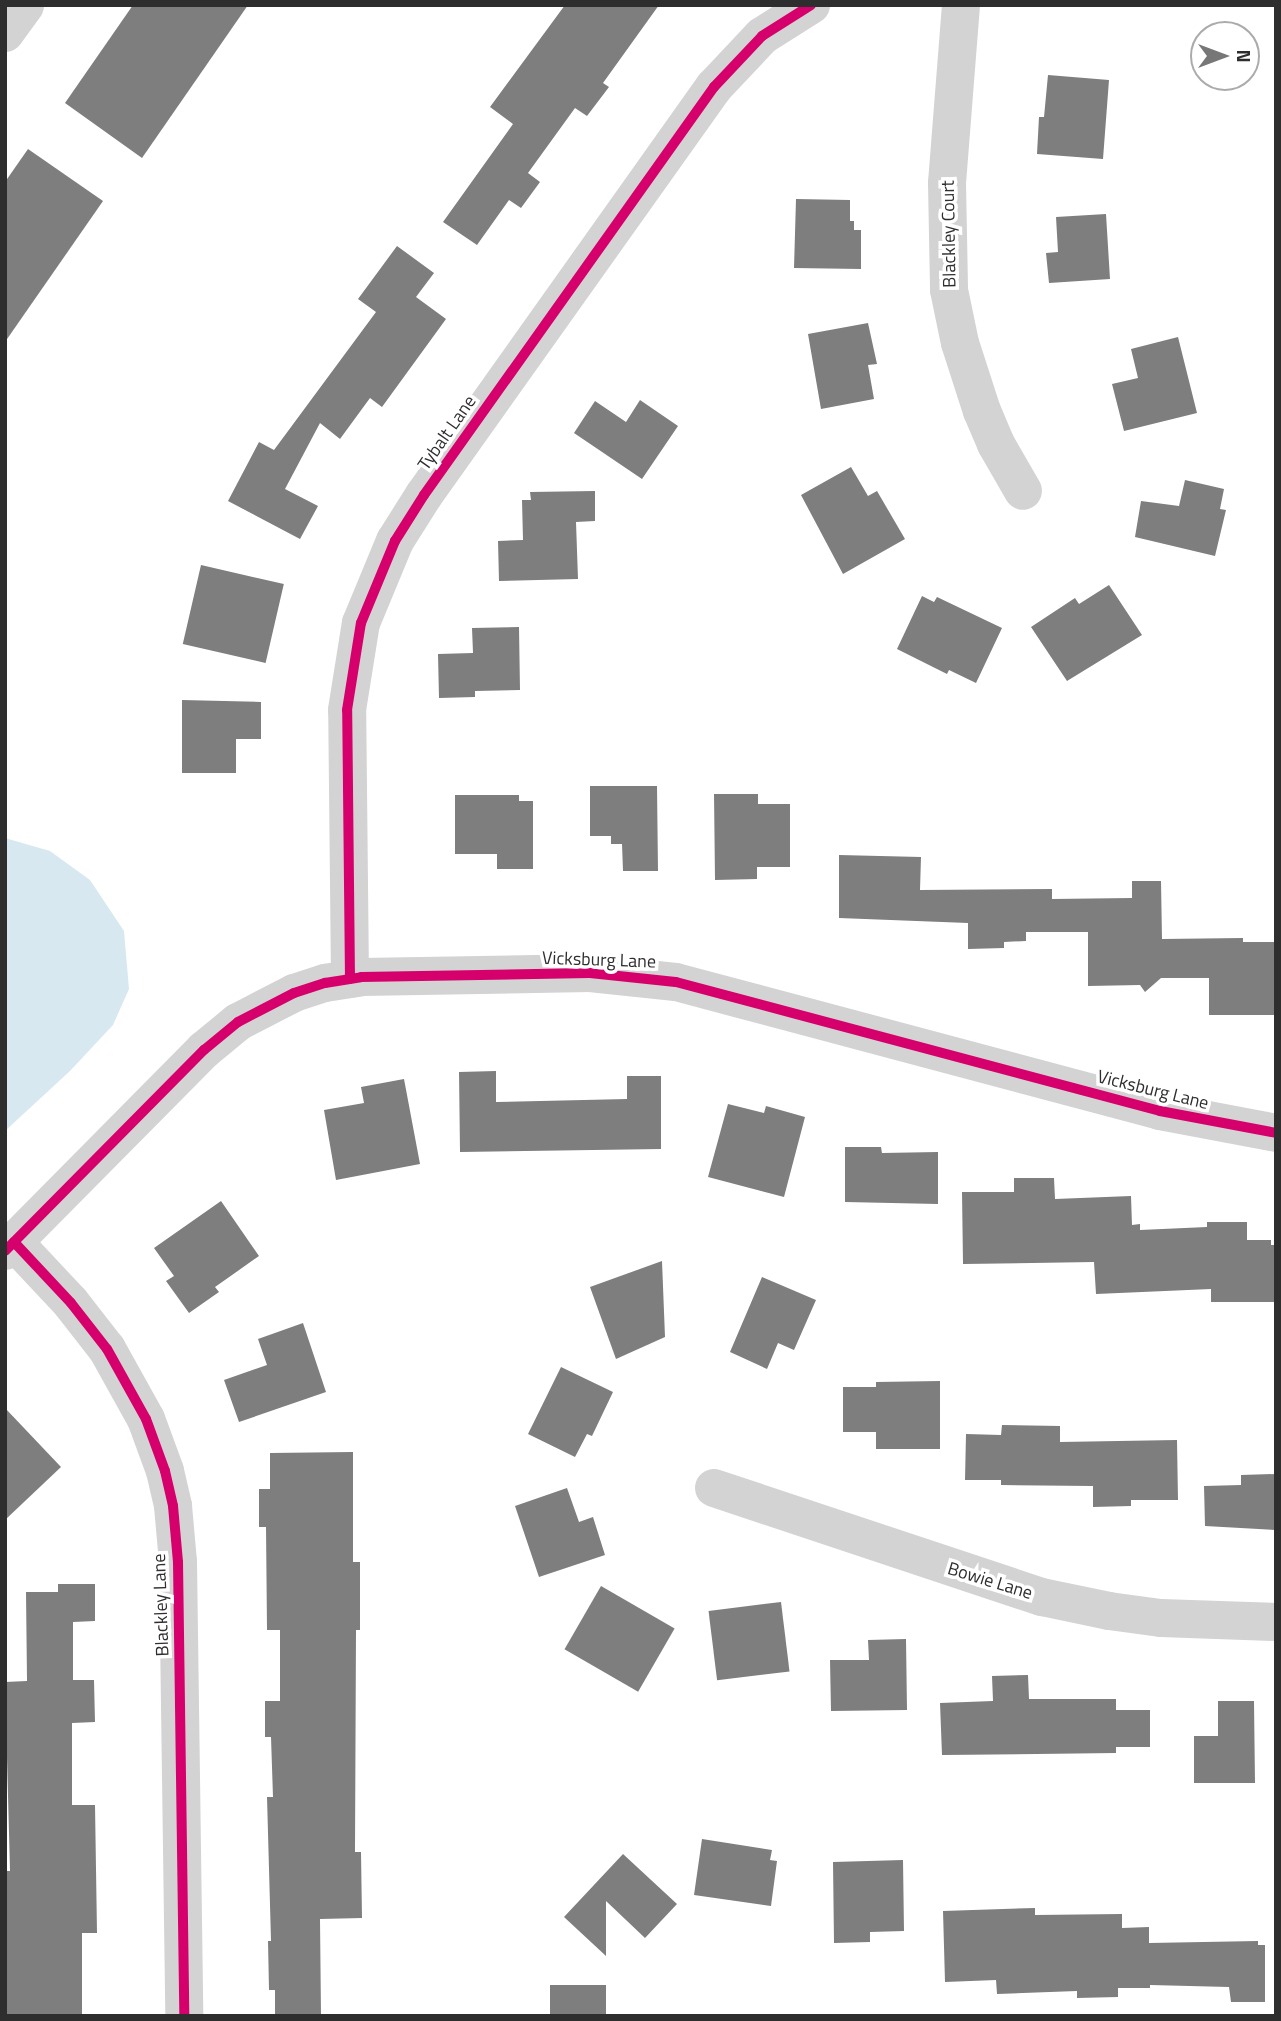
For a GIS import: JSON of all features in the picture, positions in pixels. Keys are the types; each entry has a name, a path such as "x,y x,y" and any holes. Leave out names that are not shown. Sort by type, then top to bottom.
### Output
{"street":[{"path":"5,33 25,5"},
{"name":"Tybalt Lane","path":"350,979 347,710 361,623 396,541 424,495 714,87 748,47 790,16 811,5"},
{"name":"Blackley Court","path":"961,5 947,183 949,290 960,343 982,411 996,444 1023,491"},
{"name":"Vicksburg Lane","path":"10,1247 204,1050 238,1022 294,993 350,979 590,974 676,982 1185,1117 1276,1133"},
{"name":"Blackley Lane","path":"10,1247 94,1329 130,1386 159,1453 173,1506 178,1562 184,2016"},
{"name":"Bowie Lane","path":"714,1488 1042,1597 1109,1611 1161,1618 1276,1622"}],"shaded area":[{"path":"5,838 50,851 90,880 124,931 129,989 113,1025 70,1071 5,1131"}],"building":[{"path":"133,5 248,5 142,158 65,103"},
{"path":"565,5 659,5 603,83 609,87 587,116 575,108 528,173 540,182 521,208 509,200 477,245 443,222 513,124 490,107"},
{"path":"1048,75 1109,80 1103,159 1037,154 1039,117 1044,117"},
{"path":"28,149 103,201 5,342 5,182"},
{"path":"796,199 850,200 850,221 854,221 854,230 861,230 861,269 794,268"},
{"path":"1106,214 1110,279 1049,283 1046,253 1058,252 1056,217"},
{"path":"397,246 434,273 416,297 446,319 382,407 370,398 340,439 320,423 285,489 318,506 300,539 228,501 259,442 274,450 376,312 358,299"},
{"path":"868,323 877,364 868,365 874,399 821,409 808,334"},
{"path":"1178,337 1197,413 1124,431 1112,384 1138,378 1131,349"},
{"path":"640,400 678,426 642,479 574,433 595,401 626,422"},
{"path":"851,467 868,496 877,491 905,539 843,574 801,495"},
{"path":"1185,480 1224,489 1220,509 1226,510 1215,556 1135,537 1141,501 1179,506"},
{"path":"595,491 595,521 576,522 578,579 499,581 498,541 523,540 522,500 531,500 530,492"},
{"path":"201,565 284,584 266,663 183,644"},
{"path":"1109,585 1142,635 1067,681 1031,627 1075,598 1079,604"},
{"path":"922,596 934,602 937,597 1002,628 976,683 949,670 947,674 897,649"},
{"path":"519,627 520,690 475,691 475,697 439,698 438,654 473,653 472,628"},
{"path":"182,700 261,702 261,739 236,739 236,773 182,773"},
{"path":"590,786 657,786 658,871 623,871 622,844 611,844 611,836 590,836"},
{"path":"714,794 758,794 758,804 790,804 790,867 757,867 757,879 715,880"},
{"path":"455,795 519,795 519,801 533,801 533,869 497,869 497,854 455,854"},
{"path":"839,855 921,857 920,890 1052,889 1052,899 1132,898 1132,881 1161,881 1162,939 1243,938 1243,942 1274,942 1276,1015 1209,1015 1209,978 1161,978 1145,992 1140,985 1088,986 1088,932 1026,932 1026,941 1004,942 1004,948 968,949 968,923 839,918"},
{"path":"496,1071 496,1102 627,1099 627,1076 661,1076 661,1149 460,1152 459,1072"},
{"path":"404,1079 420,1164 336,1180 324,1110 364,1103 361,1087"},
{"path":"728,1104 764,1113 766,1106 805,1117 784,1197 708,1177"},
{"path":"845,1147 881,1147 882,1153 938,1152 938,1204 845,1202"},
{"path":"1014,1178 1054,1178 1055,1199 1131,1196 1132,1225 1140,1224 1140,1230 1207,1227 1207,1222 1247,1222 1247,1240 1271,1240 1271,1245 1276,1245 1276,1302 1211,1302 1211,1289 1096,1294 1094,1262 963,1264 962,1192 1014,1192"},
{"path":"221,1201 259,1256 215,1287 219,1292 189,1313 166,1281 174,1276 154,1248"},
{"path":"662,1261 665,1337 616,1359 590,1287"},
{"path":"762,1277 816,1300 794,1350 778,1343 767,1369 730,1352"},
{"path":"303,1323 326,1392 239,1422 224,1380 267,1365 258,1339"},
{"path":"561,1367 613,1392 592,1436 587,1434 575,1457 528,1434"},
{"path":"940,1381 940,1449 876,1449 876,1432 843,1432 843,1387 876,1387 876,1382"},
{"path":"5,1408 61,1467 5,1520"},
{"path":"1002,1425 1060,1426 1060,1442 1177,1440 1178,1500 1131,1500 1131,1506 1093,1507 1093,1486 1001,1485 1001,1480 965,1480 966,1434 1001,1435"},
{"path":"353,1452 353,1562 360,1562 360,1630 356,1630 355,1852 361,1852 362,1918 320,1919 321,2016 275,2016 275,1990 269,1990 268,1941 271,1941 267,1797 273,1797 271,1737 265,1737 265,1701 280,1701 280,1630 267,1630 266,1527 259,1527 259,1489 270,1489 270,1453"},
{"path":"1276,1474 1276,1530 1205,1526 1204,1486 1241,1485 1241,1475"},
{"path":"567,1488 579,1522 593,1517 605,1555 539,1577 515,1506"},
{"path":"58,1584 95,1584 95,1621 73,1622 73,1680 94,1680 95,1722 72,1723 72,1805 95,1805 97,1933 82,1933 82,2016 5,2016 5,1871 10,1871 5,1682 27,1681 26,1592 58,1592"},
{"path":"601,1586 675,1628 638,1692 564,1649"},
{"path":"781,1602 790,1671 717,1680 709,1611"},
{"path":"906,1639 907,1710 831,1711 830,1660 869,1660 868,1640"},
{"path":"1028,1675 1029,1699 1116,1699 1116,1710 1150,1710 1150,1747 1116,1747 1116,1753 942,1755 940,1703 993,1701 992,1676"},
{"path":"1218,1701 1254,1701 1255,1783 1194,1783 1194,1736 1218,1736"},
{"path":"702,1839 772,1850 770,1860 777,1861 771,1906 694,1895"},
{"path":"623,1854 677,1904 645,1938 606,1901 606,1956 564,1917"},
{"path":"903,1860 904,1931 870,1932 870,1942 834,1943 833,1862"},
{"path":"1035,1908 1035,1915 1122,1914 1122,1928 1149,1927 1149,1943 1258,1941 1258,1945 1265,1945 1265,2002 1231,2002 1229,1987 1150,1985 1150,1988 1118,1988 1118,1997 1077,1998 1077,1991 997,1994 996,1980 945,1982 943,1911"},
{"path":"550,1985 606,1985 606,2016 550,2016"}],"cycle path":[{"path":"350,979 347,710 361,623 395,541 424,495 714,87 762,36 811,5"},
{"path":"5,1251 204,1050 238,1022 294,993 325,983 361,977 590,973 676,982 1160,1111 1276,1133"},
{"path":"14,1242 71,1303 107,1349 146,1419 165,1471 173,1506 178,1562 184,2016"}]}
